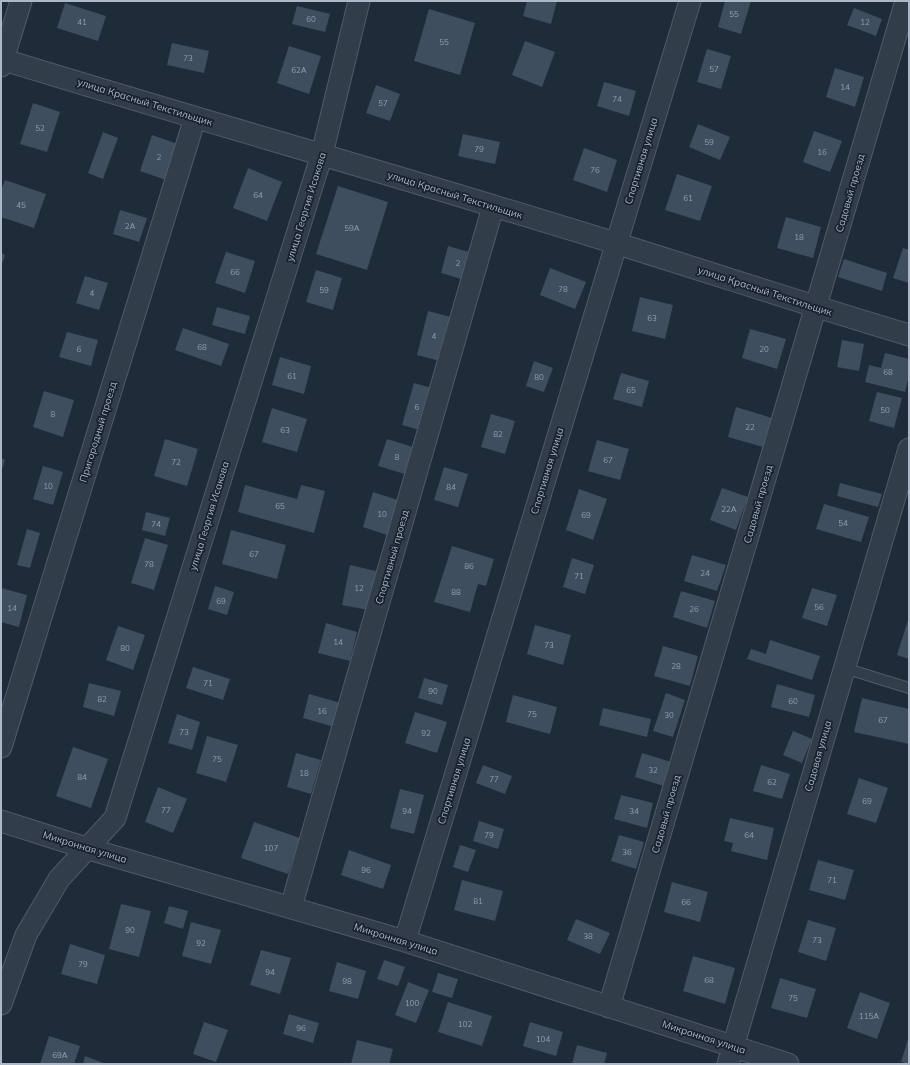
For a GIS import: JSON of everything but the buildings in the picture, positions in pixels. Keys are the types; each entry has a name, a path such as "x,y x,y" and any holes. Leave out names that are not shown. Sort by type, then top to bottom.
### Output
{"street":[{"path":"2,61 21,1"},
{"name":"улица Георгия Исакова","path":"1,1004 26,936 60,879 115,818 322,154 359,1"},
{"name":"Спортивная улица","path":"405,942 690,1"},
{"name":"Садовый проезд","path":"609,1006 906,1"},
{"name":"улица Красный Текстильщик","path":"2,61 322,154 616,243 816,307 909,334"},
{"name":"Пригородный проезд","path":"1,747 195,118"},
{"name":"Спортивный проезд","path":"291,907 493,207"},
{"name":"Садовая улица","path":"730,1055 909,449"},
{"name":"Микронная улица","path":"1,821 88,849 291,907 609,1006 730,1055 788,1064"}],"lane":[{"path":"844,668 909,688"}]}
